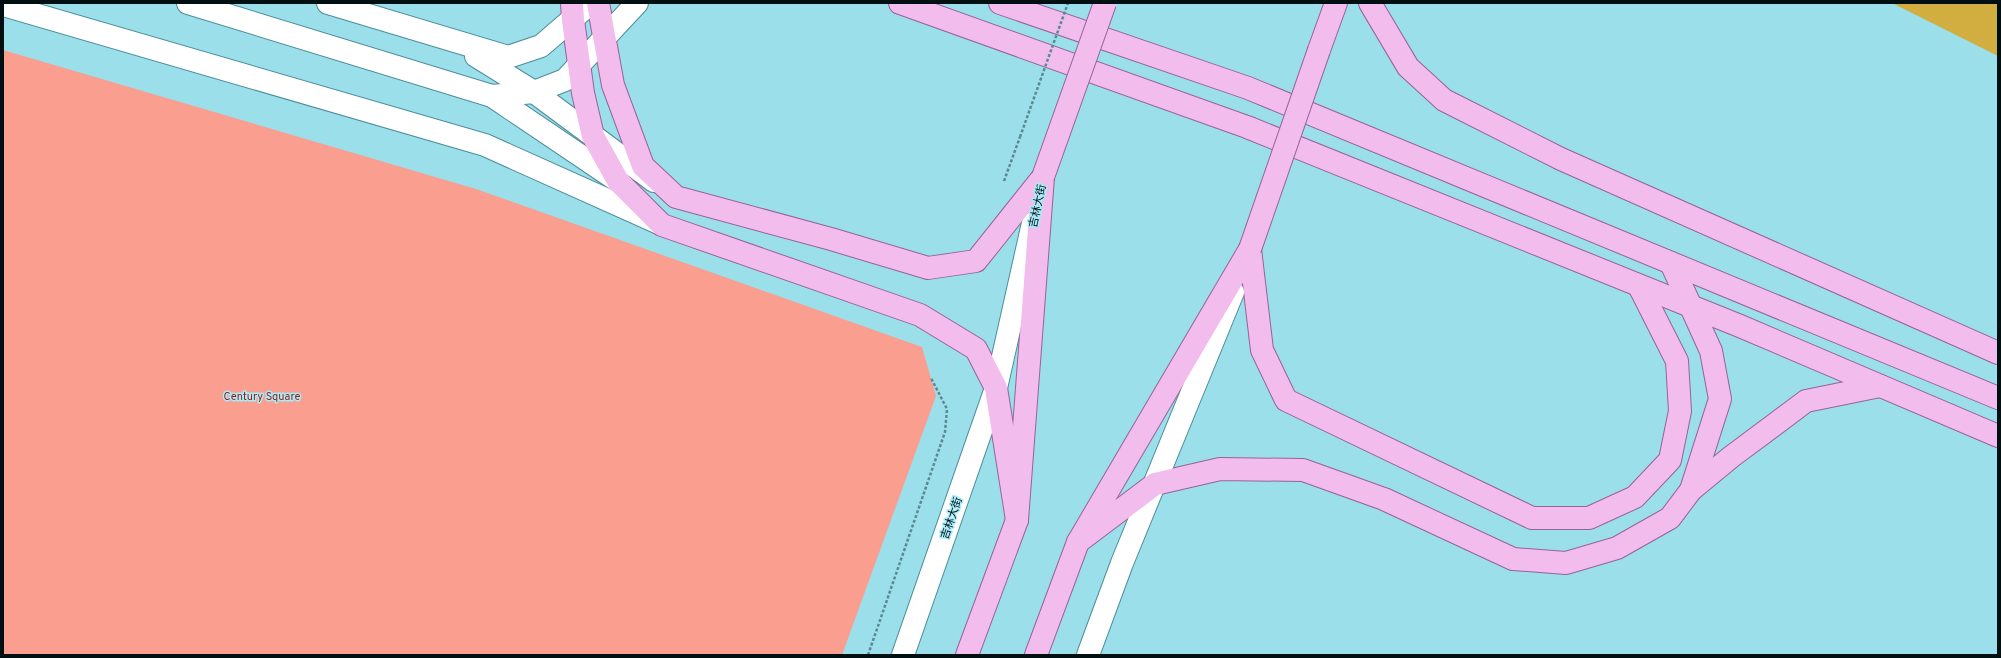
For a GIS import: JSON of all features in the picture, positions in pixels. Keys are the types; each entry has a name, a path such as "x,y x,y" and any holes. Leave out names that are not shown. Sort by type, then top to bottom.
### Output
{"main road":[{"path":"598,3 613,85 643,166 676,197 831,239 928,268 976,261 1043,177 1105,3"},
{"path":"900,3 1247,127 1691,307 1998,436"},
{"path":"1000,3 1248,88 1998,398"},
{"path":"1036,655 1078,542 1250,249 1336,3"},
{"path":"1370,3 1408,67 1444,100 1561,159 1998,353"},
{"path":"573,11 583,93 593,136 618,181 662,225 920,315 976,349 996,388 1017,520"},
{"name":"吉林大街","path":"967,655 1017,520 1043,177"},
{"path":"1250,249 1262,350 1286,400 1532,518 1589,518 1635,497 1670,460 1680,411 1677,362 1639,286"},
{"path":"1671,263 1711,351 1720,399 1691,490"},
{"path":"1078,542 1154,484 1220,469 1303,470 1384,499 1513,559 1566,564 1617,548 1670,518 1691,490 1731,457 1806,401 1880,386"}],"street":[{"path":"188,3 492,96 618,181"},
{"path":"328,3 508,57 541,46 573,11 591,3"},
{"path":"492,96 534,92 565,80 637,3"},
{"path":"3,5 485,145 662,225"},
{"path":"450,40 534,92 676,197"},
{"name":"吉林大街","path":"903,655 996,388 1043,177"},
{"path":"1088,655 1154,484 1250,249"}],"path":[{"path":"1002,186 1068,3"},
{"path":"868,655 945,432 947,409 931,378"}],"green space":[{"name":"Century Square","path":"3,50 476,189 922,347 936,396 842,655 3,655"}],"shaded area":[{"path":"1892,3 1998,3 1998,56"}]}
